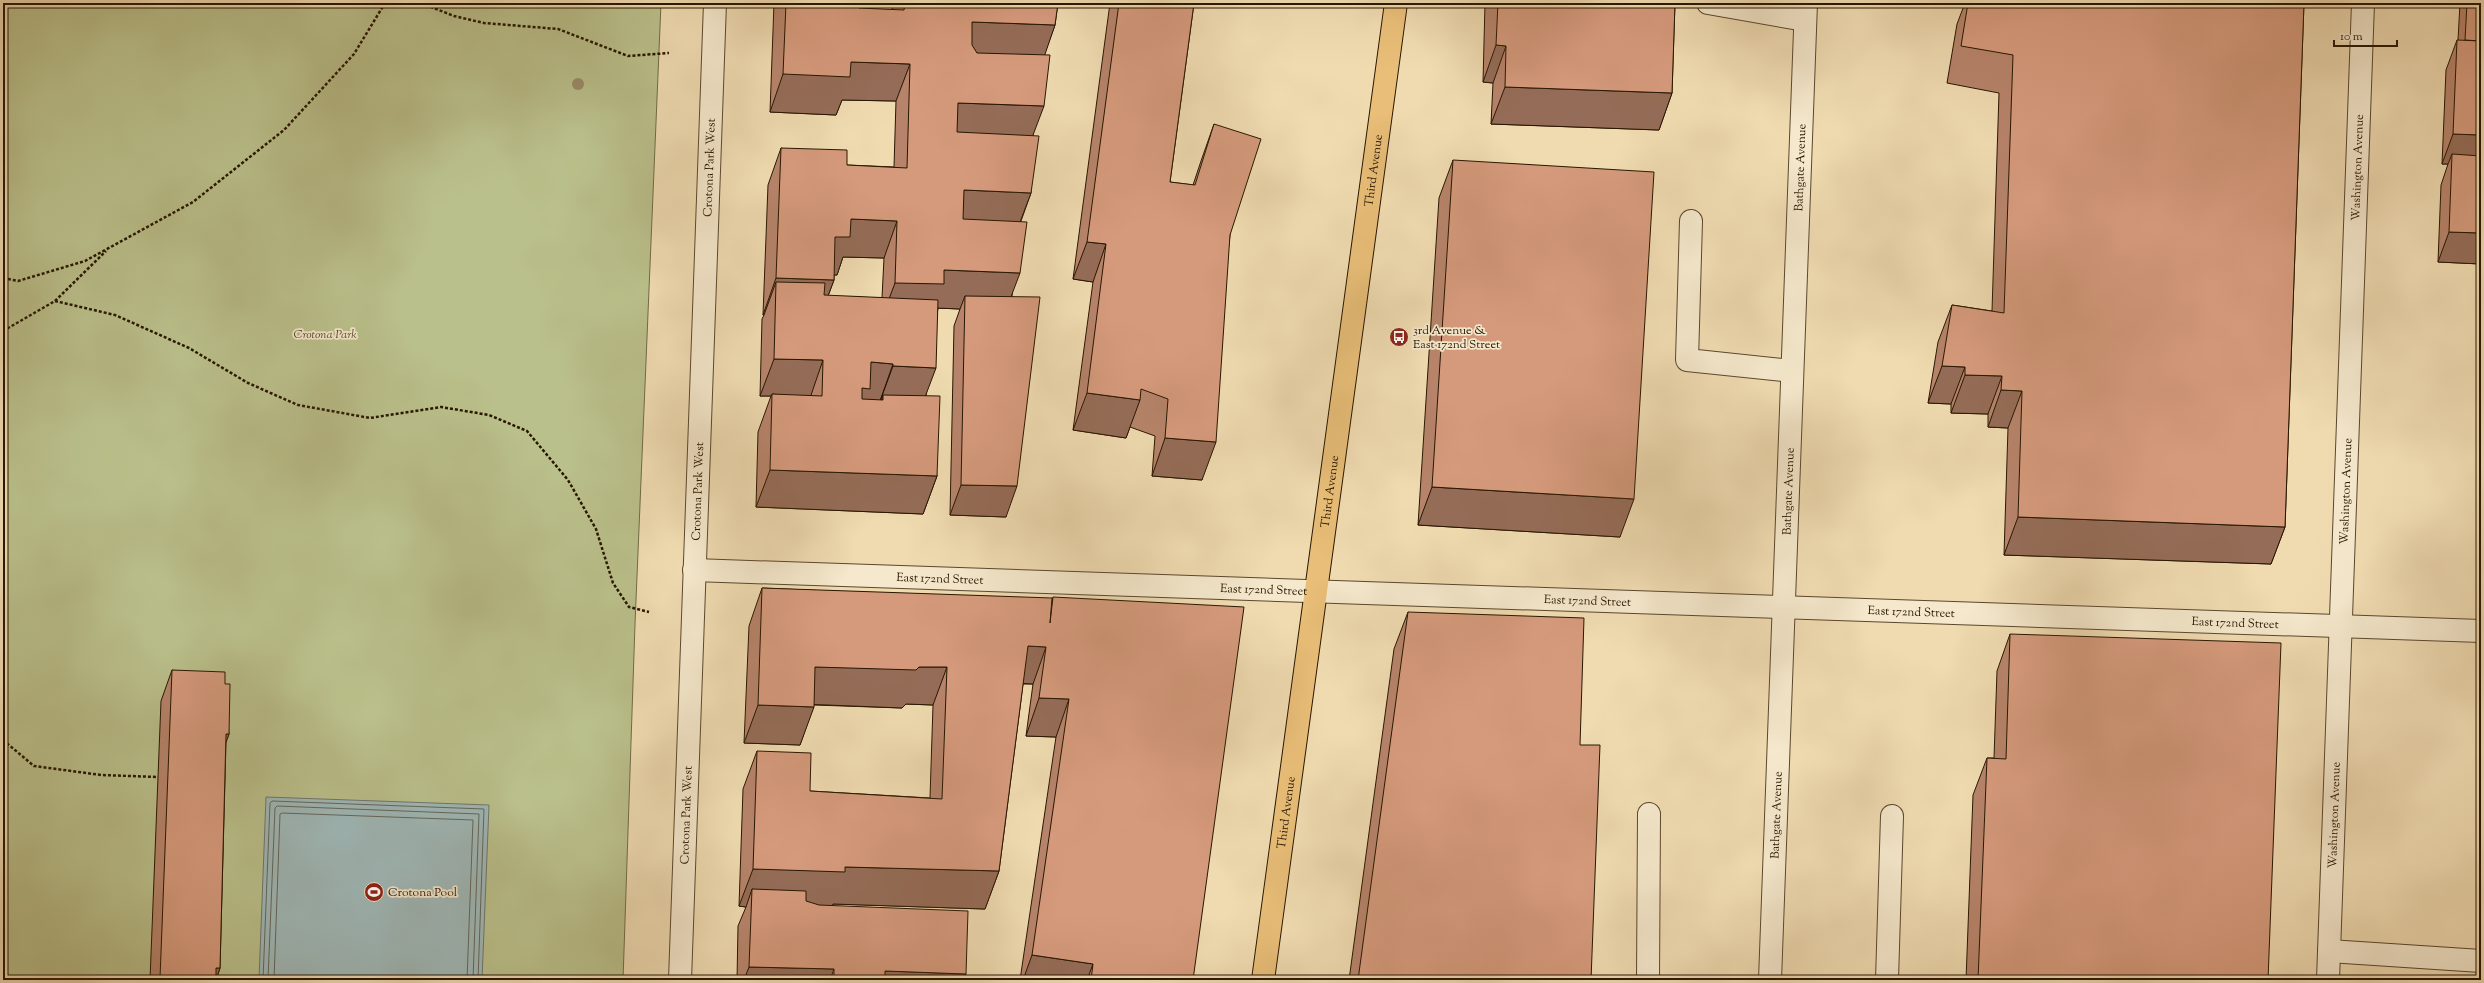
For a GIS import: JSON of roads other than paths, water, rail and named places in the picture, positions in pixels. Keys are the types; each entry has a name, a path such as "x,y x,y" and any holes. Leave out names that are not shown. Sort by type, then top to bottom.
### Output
{"main road":[{"name":"Third Avenue","path":"1263,980 1396,3"}],"street":[{"name":"Crotona Park West","path":"680,980 715,3"},
{"path":"1708,3 1806,11"},
{"name":"Washington Avenue","path":"2328,980 2363,3"},
{"name":"Bathgate Avenue","path":"1770,980 1806,11"},
{"path":"1691,221 1687,360 1792,371"},
{"name":"East 172nd Street","path":"694,570 1316,590 2481,631"},
{"path":"1648,980 1649,814"},
{"path":"1887,980 1892,816"},
{"path":"2329,951 2481,961"}],"water":[{"name":"Crotona Pool","path":"266,797 489,805 482,980 259,980"}],"place":[{"name":"3rd Avenue & East 172nd Street","path":"1399,337"},
{"name":"Crotona Pool","path":"374,892"}],"park label":[{"name":"Crotona Park","path":"325,334"}]}
